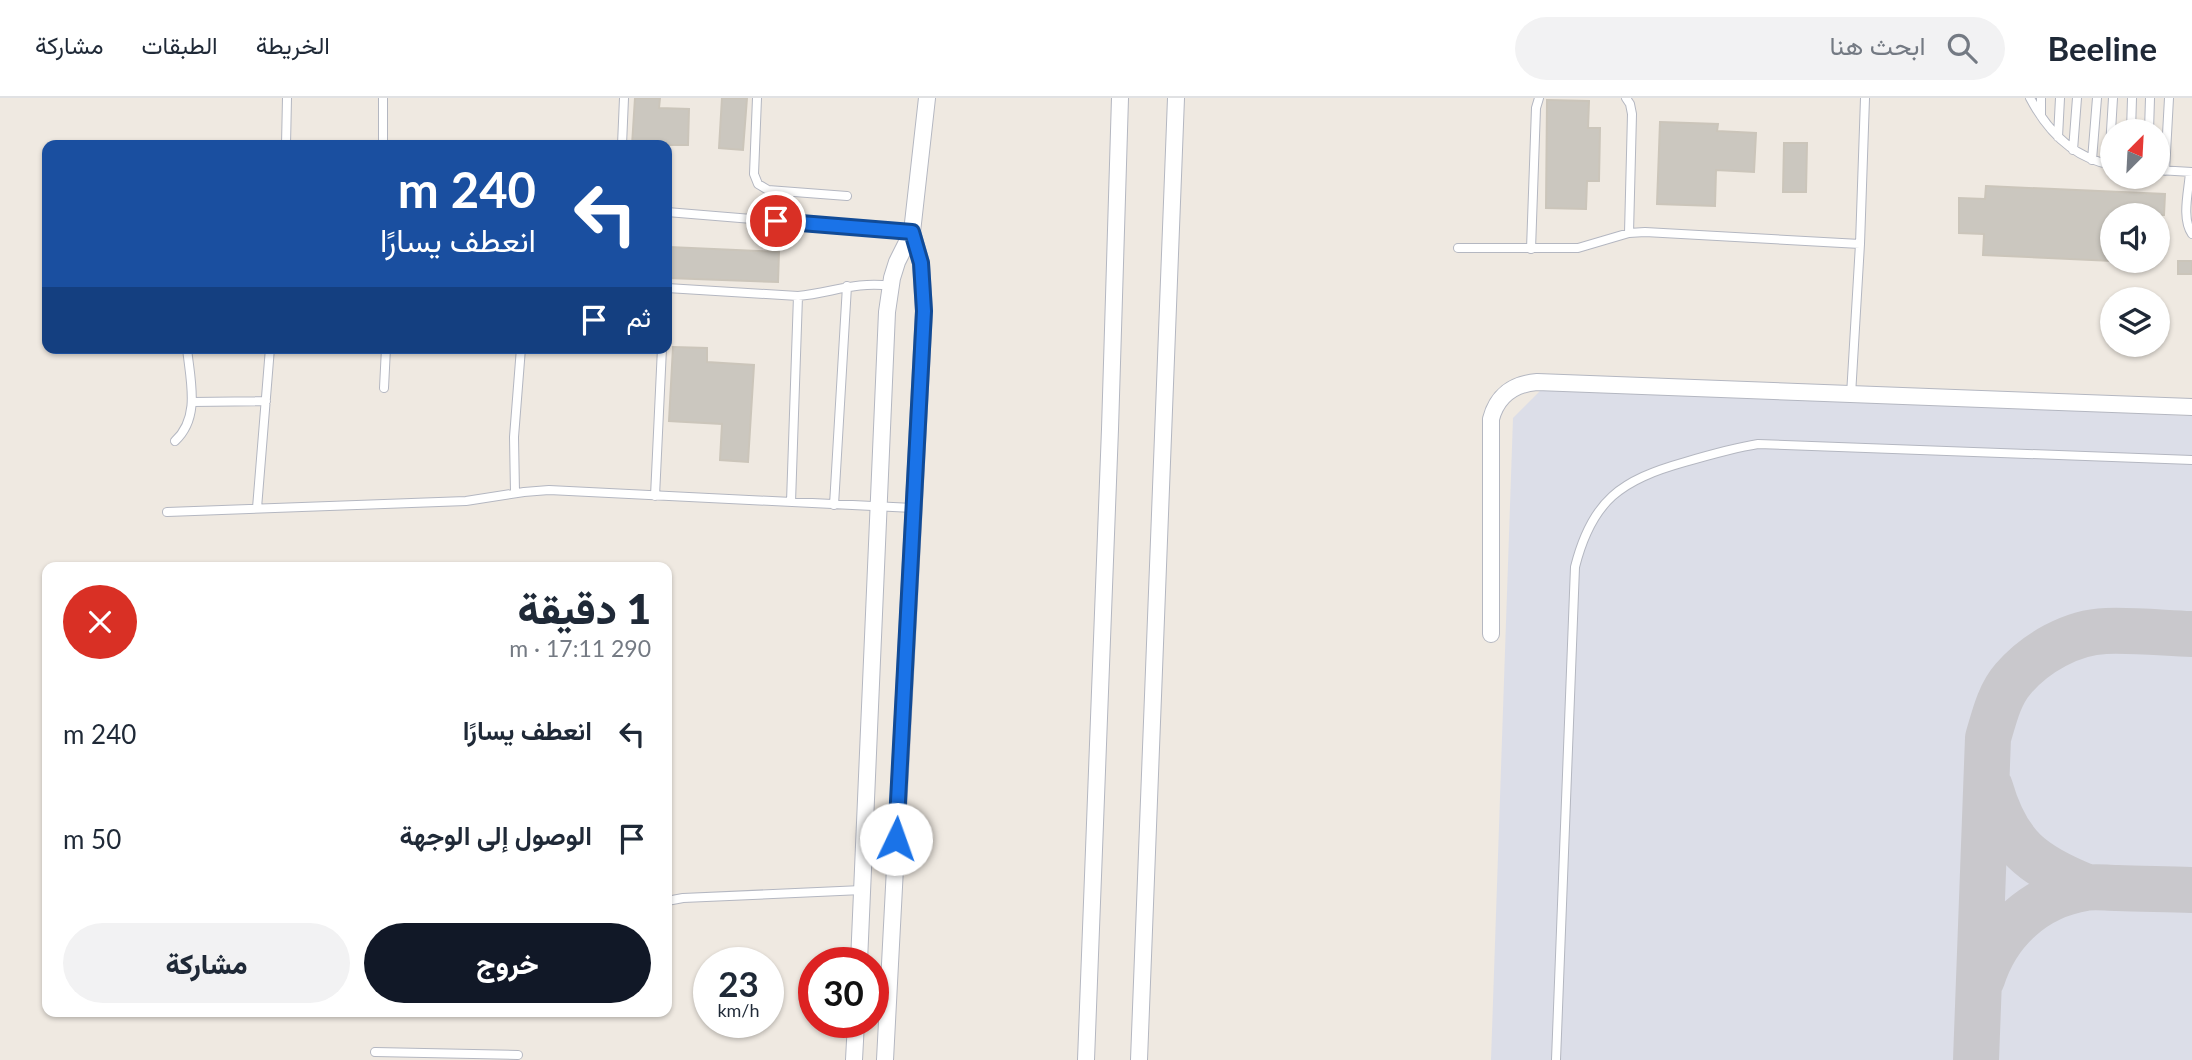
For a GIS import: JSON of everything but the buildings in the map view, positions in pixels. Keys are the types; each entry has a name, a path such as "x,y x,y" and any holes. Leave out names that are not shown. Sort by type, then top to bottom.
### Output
{"street":[{"path":"860,947 887,312 897,262 912,232 927,98"},
{"path":"1086,1060 1111,415 1120,98"},
{"path":"1139,1060 1176,98"},
{"path":"885,1060 924,295 921,263 912,232"},
{"path":"1491,634 1491,419 1497,403 1518,385 1536,382 2192,407"},
{"path":"854,1060 855,1038"}],"lane":[{"path":"286,140 287,98"},
{"path":"383,98 383,140"},
{"path":"622,140 624,98"},
{"path":"757,98 754,174 758,184 768,190 847,196"},
{"path":"1531,249 1536,108 1539,98"},
{"path":"1626,98 1632,114 1629,233"},
{"path":"1851,395 1865,98"},
{"path":"2030,98 2041,118 2058,137 2073,150 2100,162"},
{"path":"2041,118 2042,98"},
{"path":"2058,137 2060,98"},
{"path":"2073,150 2077,98"},
{"path":"2092,160 2097,98"},
{"path":"2112,119 2113,98"},
{"path":"2131,119 2132,98"},
{"path":"2149,119 2150,98"},
{"path":"2167,119 2169,98"},
{"path":"2170,171 2191,172 2186,220 2192,234"},
{"path":"672,212 912,232"},
{"path":"1458,248 1578,248 1629,233 1645,232 1860,244"},
{"path":"834,505 847,286"},
{"path":"672,288 798,296 847,286 891,286"},
{"path":"791,502 798,296"},
{"path":"175,441 189,424 192,402 188,354"},
{"path":"257,508 270,354"},
{"path":"384,388 386,354"},
{"path":"515,493 514,437 521,354"},
{"path":"655,496 662,354"},
{"path":"192,402 266,401"},
{"path":"1556,1060 1575,567 1581,541 1593,517 1611,497 1628,483 1653,471 1736,447 1758,444 2192,460"},
{"path":"167,512 466,501 549,490 913,508"},
{"path":"672,900 862,890"},
{"path":"375,1052 435,1057 518,1055"}],"shaded area":[{"path":"1543,388 2192,416 2192,1060 1491,1060 1513,418"}],"taxiway":[{"path":"1976,1060 1988,738 2004,692 2032,661 2055,646 2080,635 2117,631 2192,634"},
{"path":"1990,787 2005,824 2024,851 2051,870 2087,887"},
{"path":"1982,979 1997,946 2008,931 2020,918 2050,899 2067,892 2093,887 2192,890"}],"route":[{"path":"776,221 912,232 921,263 924,311 896,839"}]}
